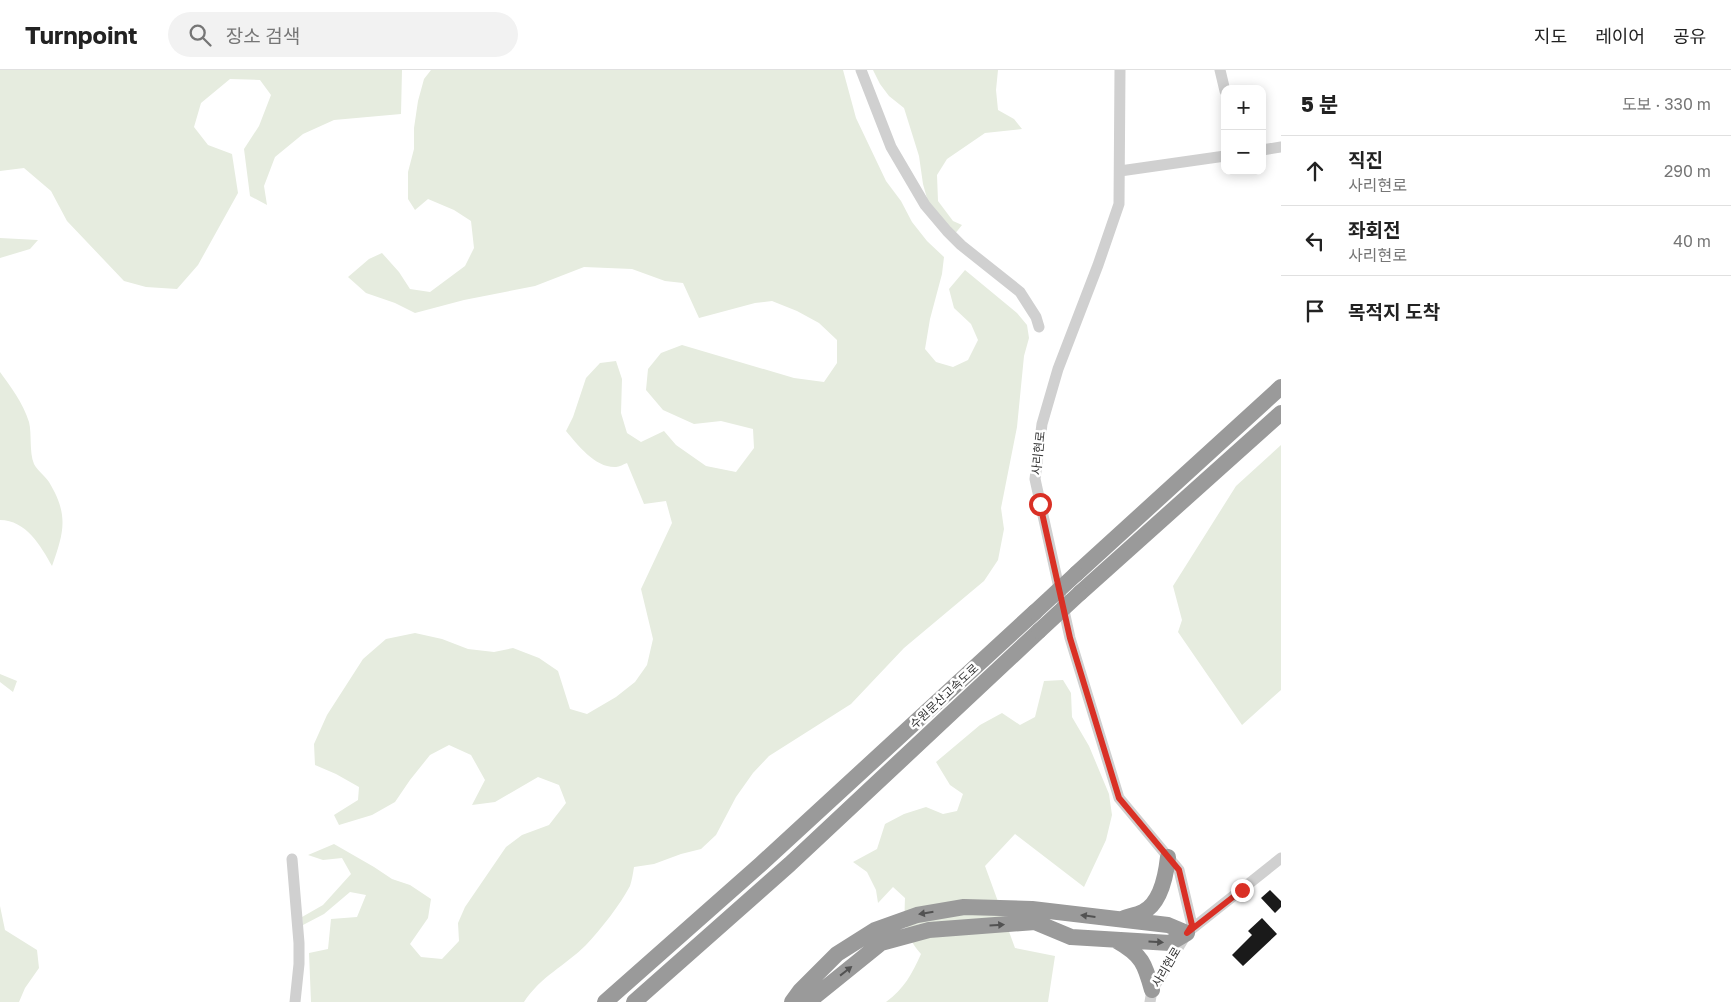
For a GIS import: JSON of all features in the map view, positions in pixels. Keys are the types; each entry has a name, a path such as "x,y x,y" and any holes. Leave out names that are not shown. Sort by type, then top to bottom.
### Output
{"highway":[{"name":"수원문산고속도로","path":"605,1002 762,864 1281,387"},
{"name":"수원문산고속도로","path":"634,1002 790,864 1080,593 1281,413"},
{"path":"1120,920 1145,912 1160,895 1166,874 1168,857"},
{"path":"792,1002 800,990 837,954 874,930 918,915 964,907 1032,909 1168,924 1187,933"},
{"path":"808,1002 881,943 929,930 1035,922 1071,937 1170,943 1187,933"},
{"path":"1116,940 1127,946 1139,957 1146,967 1151,996"}],"street":[{"path":"862,70 891,148 926,206 947,232 961,245 1020,292 1036,317 1038,327"},
{"name":"사리현로","path":"1120,70 1119,204 1058,369 1042,424 1035,479 1070,638 1119,798 1179,870 1192,925 1151,996"},
{"path":"1220,70 1224,85"},
{"path":"1266,149 1281,147"},
{"path":"1120,171 1221,157"},
{"path":"292,858 299,943 295,1002"},
{"name":"사리현로","path":"1187,933 1281,858"}],"shaded area":[{"path":"0,70 402,70 401,114 334,120 303,134 275,157 264,186 267,205 250,196 244,149 259,126 271,95 260,80 230,79 201,103 194,127 208,145 232,154 238,193 198,265 177,289 146,287 124,281 67,221 51,191 24,168 0,171"},
{"path":"431,70 843,70 856,118 886,181 901,201 912,222 927,241 944,257 925,349 936,362 953,367 968,360 978,340 971,324 954,308 949,289 965,270 1017,313 1027,325 1029,338 1024,356 1017,427 1001,508 1004,529 998,560 984,581 904,648 851,704 769,756 753,773 736,797 716,835 701,849 654,864 634,867 630,886 604,924 586,945 538,985 524,1002 311,1002 309,953 328,949 331,919 357,917 366,895 350,892 324,914 303,925 302,917 323,905 351,874 342,858 323,860 308,855 334,844 392,879 410,885 431,899 428,918 410,944 421,957 442,959 459,941 458,923 465,907 506,847 522,835 549,825 566,803 559,785 538,777 495,802 472,805 485,780 471,755 449,745 430,755 395,802 372,815 339,825 334,815 358,800 359,787 315,765 314,744 327,715 363,659 386,639 415,633 442,639 468,649 494,652 513,648 539,658 558,671 570,709 587,714 616,697 635,682 647,665 653,639 641,589 672,523 666,501 644,504 627,463 616,467 601,464 588,455 566,431 573,417 586,378 600,363 616,361 622,379 621,413 627,433 641,442 664,431 676,445 706,466 736,472 754,448 753,429 721,421 694,424 663,410 646,390 648,369 661,353 682,345 794,378 824,382 837,363 837,340 819,323 797,311 772,301 755,303 699,318 683,283 665,281 632,269 584,267 535,286 464,300 415,313 395,303 366,293 348,277 369,259 382,253 399,272 410,289 430,292 465,266 474,248 471,221 454,210 428,199 415,210 408,199 408,172 414,149 414,128 418,101 424,79"},
{"path":"873,70 998,70 996,90 998,110 1014,119 1022,129 985,133 947,159 937,175 938,201 953,221 962,225 954,235 928,202 919,156 904,108 889,96"},
{"path":"0,238 38,240 30,249 0,258"},
{"path":"0,372 23,408 29,422 34,464 49,482 60,504 63,524 62,533 52,566 38,543 25,529 18,524 0,520"},
{"path":"1281,445 1281,690 1242,725 1178,632 1182,620 1173,586 1236,486"},
{"path":"0,674 17,681 13,692 0,682"},
{"path":"1063,680 1071,693 1072,717 1089,746 1109,794 1112,815 1106,840 1084,887 1015,834 985,866 1015,948 1055,956 1048,1002 886,1002 907,981 921,954 915,947 906,928 905,898 893,887 878,903 876,890 867,872 853,862 877,849 885,824 904,814 926,807 943,814 957,811 963,794 950,785 936,762 980,725 1002,713 1020,725 1035,717 1044,681"},
{"path":"0,906 5,930 37,950 39,968 25,988 19,1002 0,1002"}],"building":[{"path":"1270,890 1281,901 1281,907 1275,913 1261,898"},
{"path":"1262,918 1277,934 1243,966 1232,955 1252,935 1248,931"}],"route":[{"path":"1040,504 1070,638 1119,798 1179,870 1192,925 1187,933 1242,890"}]}
